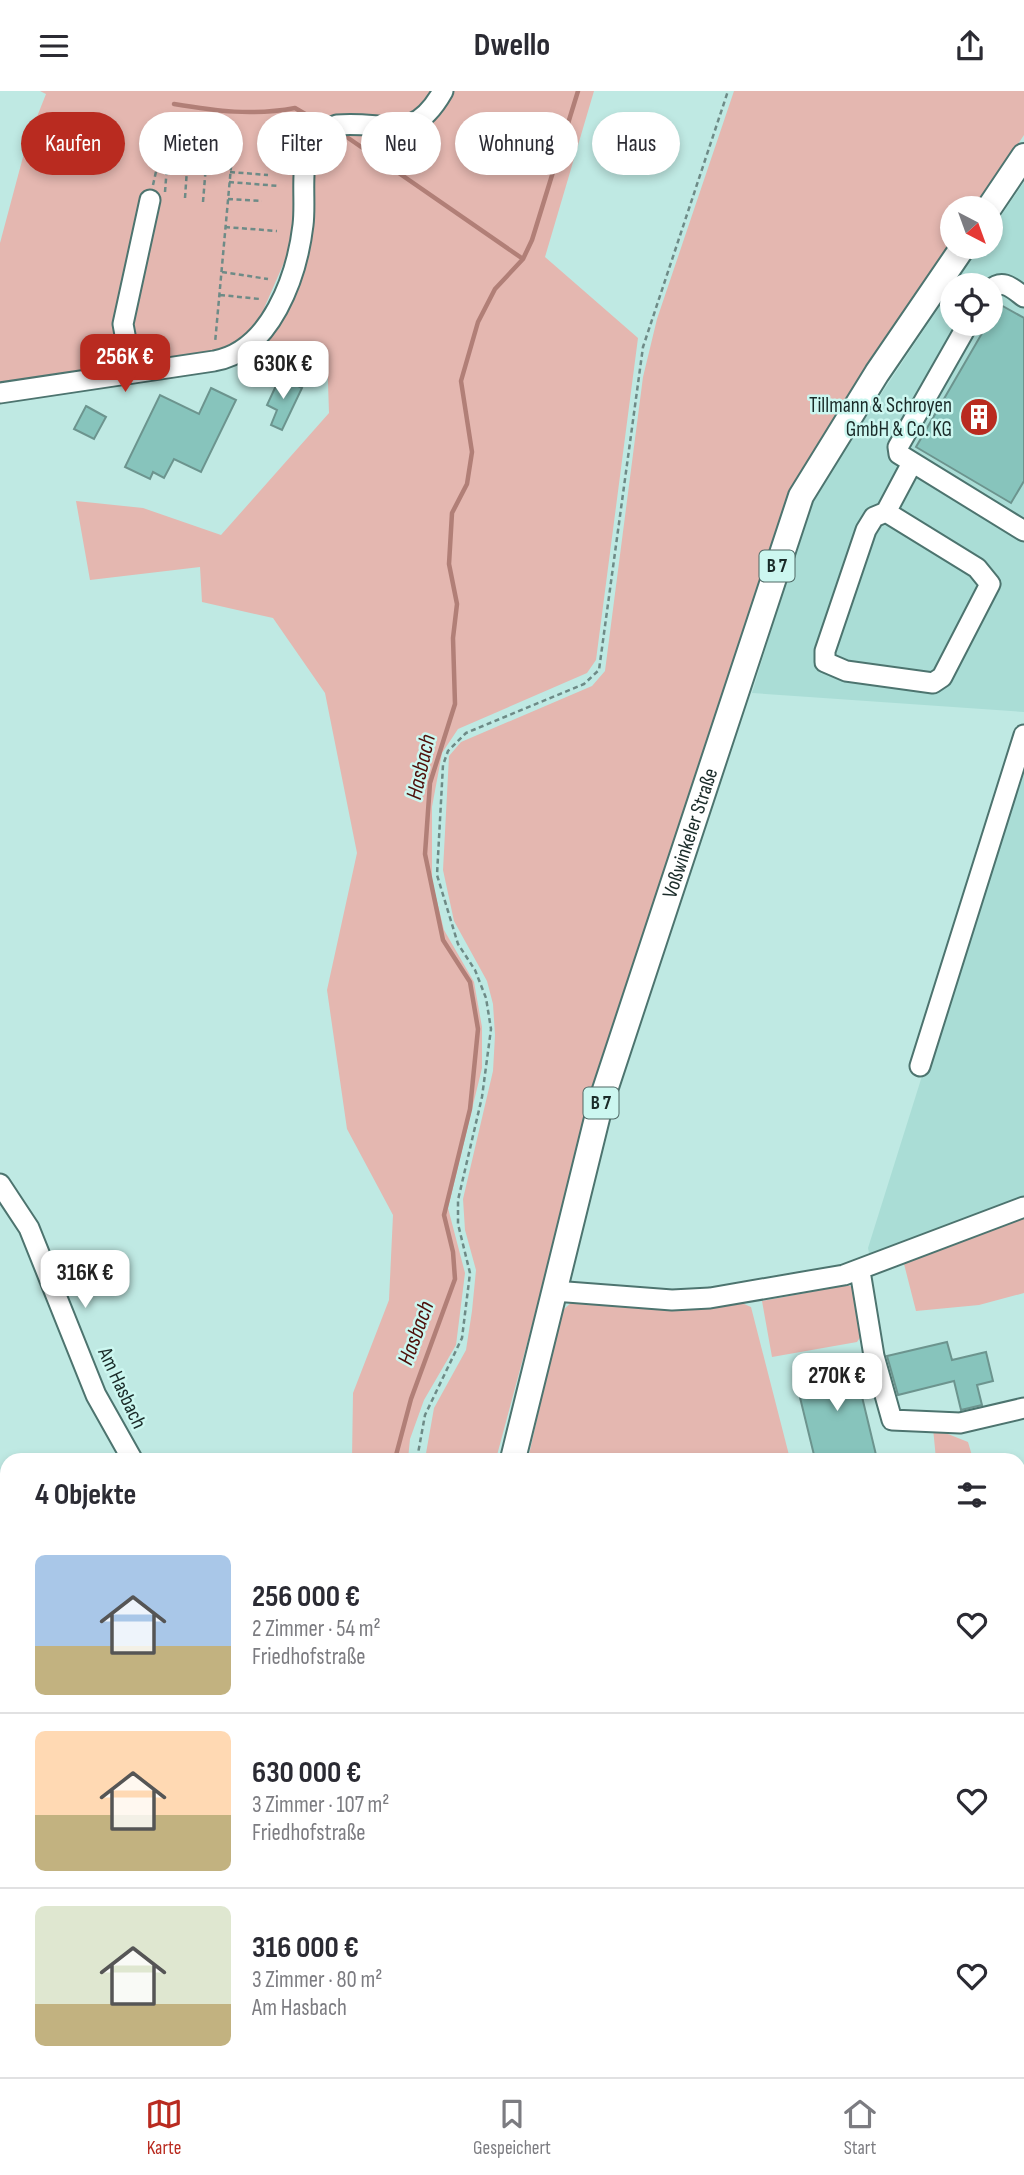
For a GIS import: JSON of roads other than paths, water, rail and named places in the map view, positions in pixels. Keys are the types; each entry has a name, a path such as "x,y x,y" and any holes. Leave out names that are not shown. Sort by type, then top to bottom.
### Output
{"main road":[{"path":"997,196 1024,156"},
{"name":"Voßwinkeler Straße","path":"514,1453 601,1103 801,496 877,373 955,259"}],"street":[{"path":"0,393 214,361 228,358 247,348 278,305 300,243 306,163 316,139 337,125 407,127 424,118 443,91"},
{"path":"131,373 123,324 158,196"},
{"path":"1003,283 1024,297"},
{"path":"961,336 898,447 899,454 1024,531"},
{"path":"886,512 977,568 990,584 942,677 933,683 846,671 825,662 825,651 866,530 874,517 886,512 912,463"},
{"path":"920,1066 1024,735"},
{"name":"Am Hasbach","path":"0,1184 29,1228 96,1395 129,1453"},
{"path":"554,1291 634,1299 710,1298 860,1271 1024,1207"},
{"path":"860,1271 874,1356 892,1420 960,1423 1024,1408"}],"waterway":[{"name":"Hasbach","path":"397,1453 411,1399 455,1279 453,1252 444,1215 470,1109 478,1029 470,982 443,940 425,854 430,783 455,704 453,638 457,604 449,564 452,513 467,484 472,452 461,381 478,322 495,289 523,259 532,240 578,91"},
{"path":"174,104 234,112 257,112"},
{"path":"264,112 295,108 302,112"},
{"path":"347,137 523,259"}],"place":[{"name":"Tillmann & Schroyen GmbH & Co. KG","path":"979,417"}]}
